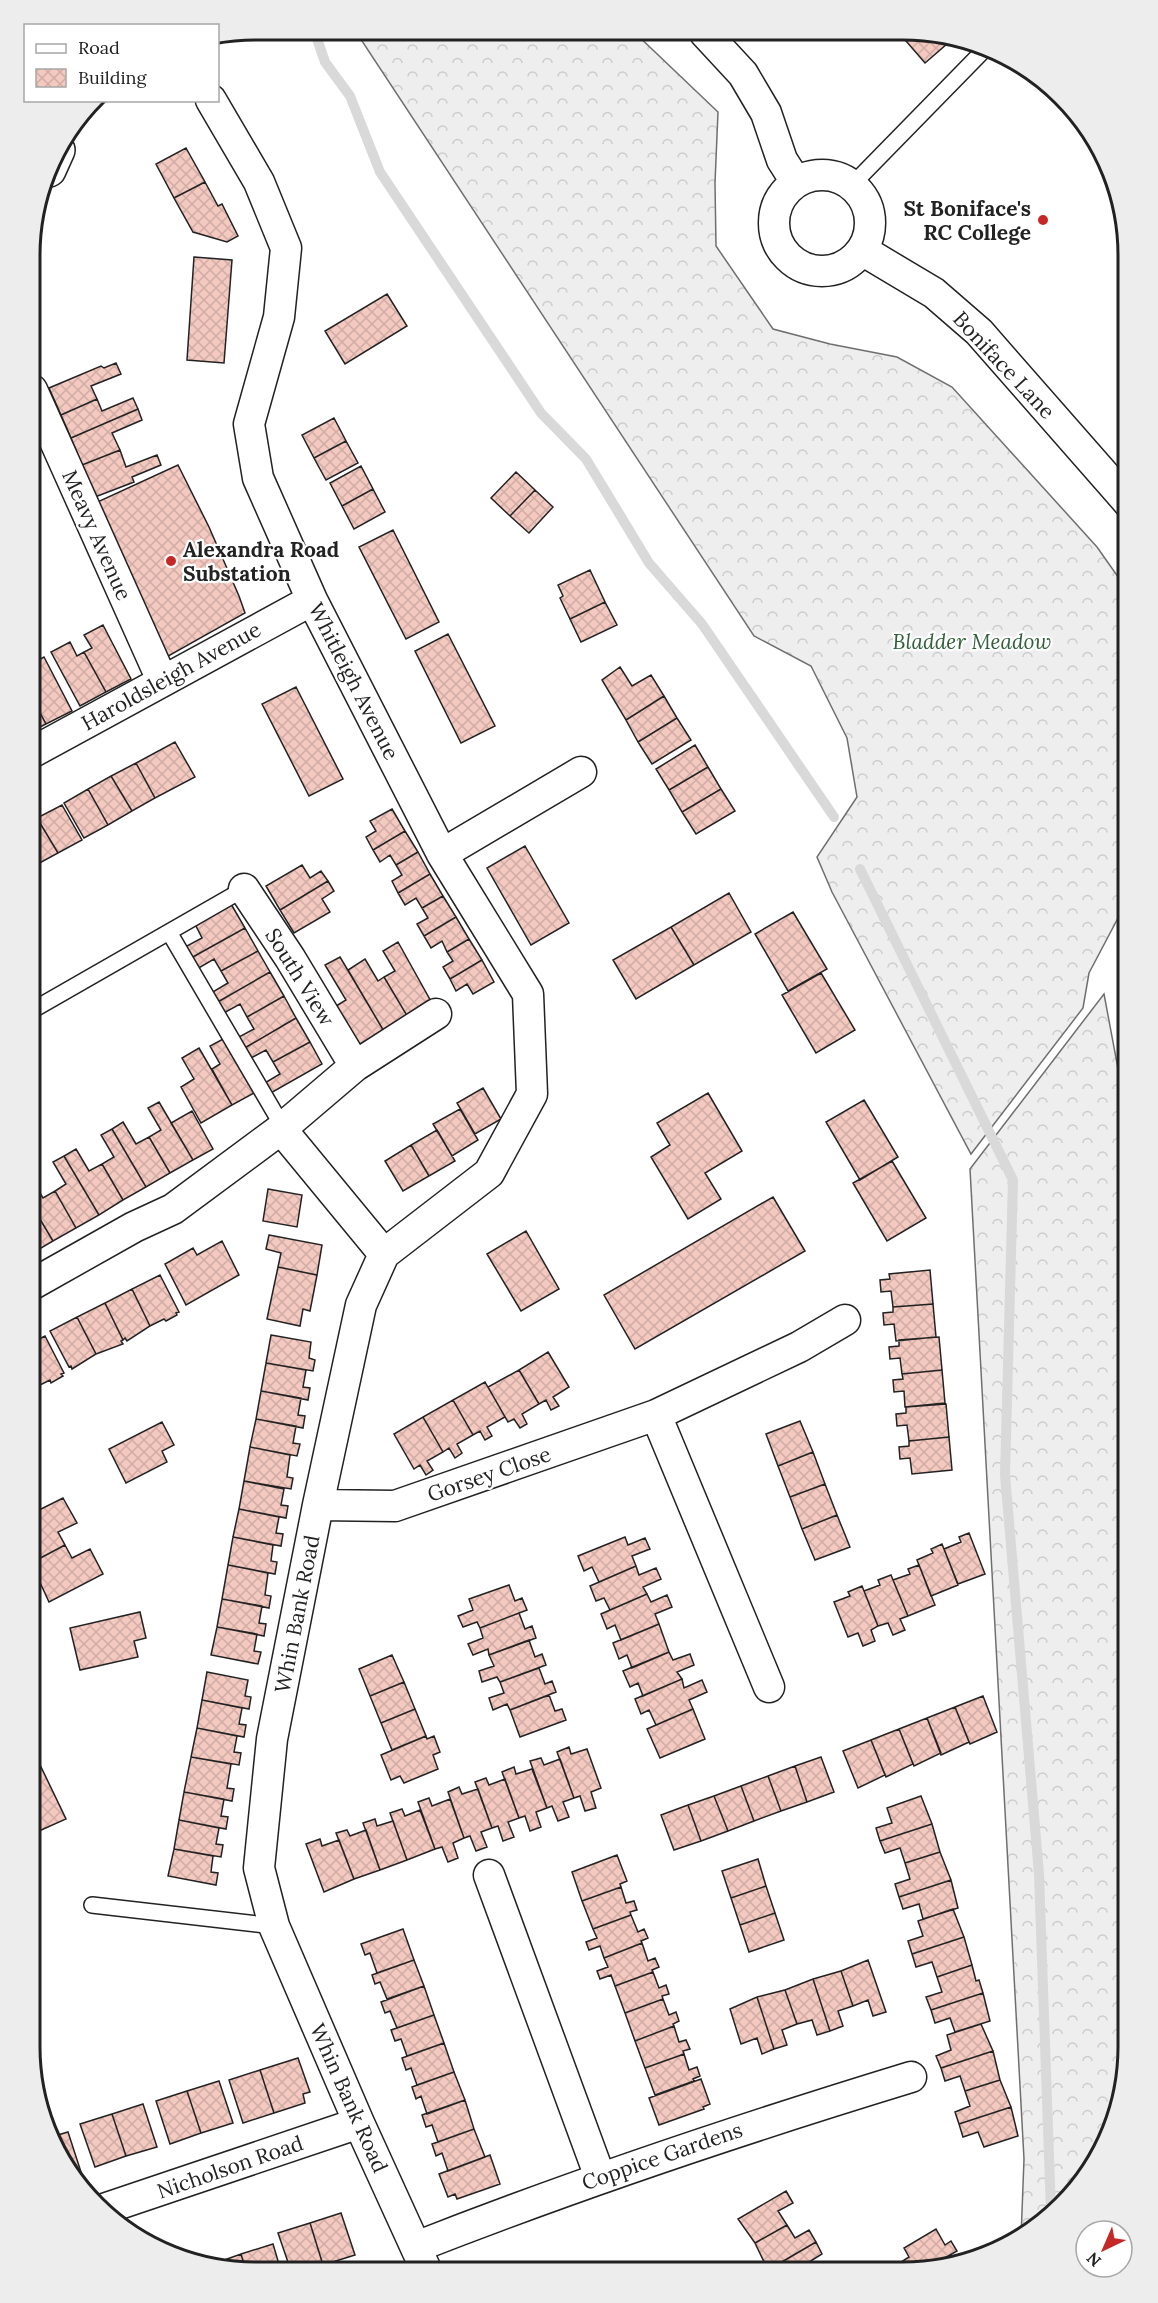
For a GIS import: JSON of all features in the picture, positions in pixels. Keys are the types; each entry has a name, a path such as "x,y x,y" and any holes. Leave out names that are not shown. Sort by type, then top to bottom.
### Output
{"street":[{"path":"711,40 743,74 766,113 782,160 796,182"},
{"name":"Whitleigh Avenue","path":"212,102 259,182 286,248 279,317 249,424 258,478 312,600 442,854 528,994"},
{"path":"821,174 834,176 852,185 865,200 869,212 869,232 862,250 842,267 829,270 803,267 792,261 783,251 774,226 775,213 786,190 796,182 808,176 821,174"},
{"name":"Boniface Lane","path":"862,250 934,293 978,332 1118,491"},
{"name":"Meavy Avenue","path":"40,408 162,680"},
{"name":"Haroldsleigh Avenue","path":"40,748 312,600"},
{"path":"442,854 581,772"},
{"name":"South View","path":"244,889 290,958 355,1066"},
{"name":"Whin Bank Road","path":"421,2259 274,1926 259,1868 260,1856 272,1739 318,1505 361,1305 384,1254 489,1173 532,1094 528,994"},
{"path":"40,1280 134,1227 173,1209 282,1128 355,1066 436,1014"},
{"path":"282,1128 384,1254"},
{"name":"Gorsey Close","path":"318,1505 395,1506 657,1415 799,1347 845,1320"},
{"path":"657,1415 769,1687"},
{"path":"489,1875 600,2177"},
{"name":"Coppice Gardens","path":"421,2259 600,2177 751,2126 911,2077"},
{"name":"Nicholson Road","path":"111,2206 359,2123"}],"lane":[{"path":"852,185 979,55"},
{"path":"40,1006 244,889"},
{"path":"169,932 282,1128"},
{"path":"92,1905 274,1926"}],"green space":[{"name":"Bladder Meadow","path":"361,40 642,40 718,112 715,183 716,246 773,329 830,344 897,357 952,387 1097,547 1118,577 1118,918 1089,973 1083,1008 971,1154 832,892 817,857 857,797 847,738 811,666 754,636"},
{"path":"1104,994 1118,1069 1118,2047 1116,2075 1110,2103 1089,2155 1064,2189 1044,2209 1021,2226 1024,2159 970,1169"}],"building":[{"path":"905,40 945,45 925,63"},
{"path":"186,148 205,182 174,198 156,164"},
{"path":"205,182 218,206 222,204 238,236 227,242 193,232 174,198"},
{"path":"194,257 232,260 224,363 187,360"},
{"path":"387,294 407,326 345,364 325,331"},
{"path":"116,363 121,374 91,386 97,399 61,415 49,388 101,366 104,368"},
{"path":"133,398 138,409 71,438 61,415 97,399 102,411"},
{"path":"138,409 142,420 112,433 120,450 82,465 71,438"},
{"path":"334,418 346,441 314,458 302,435"},
{"path":"346,441 358,463 326,480 314,458"},
{"path":"120,450 126,467 157,455 161,465 132,477 134,482 95,497 82,465"},
{"name":"Alexandra Road Substation","path":"178,465 209,527 245,613 163,659 93,504"},
{"path":"361,466 373,489 342,506 330,483"},
{"path":"516,472 535,490 510,516 491,498"},
{"path":"373,489 385,512 354,529 342,506"},
{"path":"535,490 553,507 529,533 510,516"},
{"path":"393,530 439,622 406,639 359,547"},
{"path":"590,570 605,602 570,619 560,598 563,596 558,585"},
{"path":"605,602 617,625 581,642 570,619"},
{"path":"103,625 131,679 106,692 84,652 92,648 84,635"},
{"path":"448,634 495,726 461,743 415,651"},
{"path":"70,642 77,656 84,652 106,692 80,706 51,652"},
{"path":"44,657 72,711 46,724 40,713 40,659"},
{"path":"620,667 632,686 651,675 664,696 626,720 602,680"},
{"path":"296,687 343,779 309,796 262,704"},
{"path":"664,696 677,718 638,742 626,720"},
{"path":"40,713 46,724 40,727"},
{"path":"677,718 691,740 652,764 638,742"},
{"path":"175,742 195,777 155,798 136,763"},
{"path":"695,745 708,767 669,790 656,769"},
{"path":"136,763 155,798 132,811 111,776"},
{"path":"708,767 721,789 682,812 669,790"},
{"path":"111,776 132,811 108,825 88,789"},
{"path":"88,789 108,825 84,838 64,803"},
{"path":"721,789 735,811 696,834 682,812"},
{"path":"62,805 82,840 58,853 40,823 40,816"},
{"path":"392,809 405,831 373,850 366,837 376,831 370,821"},
{"path":"40,823 58,853 40,863"},
{"path":"405,831 418,852 396,865 390,855 380,862 373,850"},
{"path":"525,846 569,923 531,945 487,868"},
{"path":"418,852 430,874 398,893 392,881 402,875 396,865"},
{"path":"302,865 310,878 321,871 328,881 280,910 266,886"},
{"path":"430,874 443,896 422,908 416,898 405,905 398,893"},
{"path":"328,881 334,891 322,899 330,912 294,933 280,910"},
{"path":"729,893 751,932 694,965 671,927"},
{"path":"443,896 456,917 424,936 417,924 428,918 422,908"},
{"path":"231,904 245,928 191,958 185,947 202,938 195,924"},
{"path":"793,912 827,969 788,991 755,934"},
{"path":"456,917 469,939 447,952 442,941 431,948 424,936"},
{"path":"671,927 694,965 636,999 613,960"},
{"path":"245,928 258,951 221,971 214,959 197,969 191,958"},
{"path":"469,939 482,960 450,979 443,967 453,961 447,952"},
{"path":"398,942 433,1005 409,1019 384,977 395,971 383,951"},
{"path":"258,951 270,972 216,1003 211,993 228,983 221,971"},
{"path":"340,957 385,1033 360,1048 336,1006 346,1000 325,965"},
{"path":"365,959 378,981 384,977 409,1019 385,1033 348,970"},
{"path":"482,960 494,982 473,994 467,984 456,991 450,979"},
{"path":"270,972 284,996 247,1017 240,1004 222,1014 216,1003"},
{"path":"821,973 855,1030 816,1053 782,995"},
{"path":"284,996 296,1018 243,1049 237,1038 254,1029 247,1017"},
{"path":"296,1018 310,1042 273,1062 266,1050 249,1059 243,1049"},
{"path":"225,1038 256,1092 232,1105 212,1069 220,1064 210,1046"},
{"path":"310,1042 322,1064 269,1094 263,1084 280,1074 273,1062"},
{"path":"199,1048 232,1105 201,1123 181,1087 194,1079 182,1058"},
{"path":"483,1088 501,1119 475,1134 457,1103"},
{"path":"708,1093 742,1151 705,1173 721,1199 688,1219 651,1157 670,1145 657,1123"},
{"path":"864,1100 898,1157 860,1180 826,1122"},
{"path":"159,1102 193,1160 170,1173 149,1137 161,1130 148,1108"},
{"path":"460,1109 478,1140 452,1156 433,1124"},
{"path":"192,1111 213,1149 193,1160 171,1123"},
{"path":"123,1122 136,1144 149,1137 170,1173 146,1187 112,1129"},
{"path":"112,1129 146,1187 123,1200 102,1164 114,1157 101,1135"},
{"path":"437,1130 455,1161 429,1176 411,1145"},
{"path":"411,1145 429,1176 403,1191 385,1161"},
{"path":"76,1149 89,1171 102,1164 123,1200 99,1215 64,1156"},
{"path":"64,1156 99,1215 76,1228 55,1191 66,1184 53,1162"},
{"path":"892,1161 926,1218 887,1241 853,1183"},
{"path":"268,1189 302,1195 297,1227 263,1221"},
{"path":"55,1191 76,1228 53,1241 40,1219 40,1193 43,1198"},
{"path":"773,1197 805,1251 635,1349 604,1295"},
{"path":"40,1219 53,1241 40,1249"},
{"path":"526,1231 559,1289 521,1311 487,1254"},
{"path":"269,1235 322,1245 317,1275 278,1267 281,1253 266,1249"},
{"path":"222,1241 239,1275 186,1305 165,1264 193,1248 197,1255"},
{"path":"278,1267 317,1275 310,1311 303,1309 300,1326 267,1319"},
{"path":"930,1270 933,1304 893,1307 891,1291 881,1292 880,1280 890,1279 889,1274"},
{"path":"160,1275 179,1312 166,1321 164,1319 150,1326 132,1289"},
{"path":"132,1289 150,1326 127,1341 125,1338 123,1340 105,1303"},
{"path":"105,1303 123,1344 96,1354 77,1317"},
{"path":"933,1304 936,1337 896,1341 894,1324 884,1325 883,1313 893,1312 893,1307"},
{"path":"77,1317 96,1354 72,1369 50,1331"},
{"path":"271,1335 311,1342 309,1358 315,1360 313,1371 266,1363"},
{"path":"45,1336 64,1373 51,1383 50,1380 40,1385 40,1338"},
{"path":"939,1337 942,1370 902,1374 900,1358 890,1359 889,1347 899,1346 899,1340"},
{"path":"548,1352 569,1387 553,1397 559,1406 551,1410 546,1400 539,1404 519,1370"},
{"path":"266,1363 306,1370 303,1387 310,1388 308,1400 261,1391"},
{"path":"519,1370 539,1404 522,1414 527,1424 520,1428 514,1419 508,1422 488,1387"},
{"path":"942,1370 945,1403 905,1407 904,1391 894,1392 893,1380 903,1379 902,1374"},
{"path":"485,1382 505,1417 487,1427 492,1436 485,1440 480,1431 473,1435 453,1400"},
{"path":"261,1391 301,1398 298,1415 305,1416 303,1428 256,1419"},
{"path":"453,1400 473,1435 457,1444 462,1453 455,1458 449,1448 443,1452 423,1417"},
{"path":"946,1404 949,1437 909,1441 907,1425 897,1426 896,1414 906,1413 906,1407"},
{"path":"423,1417 443,1452 427,1461 433,1470 426,1475 420,1465 414,1469 394,1434"},
{"path":"256,1419 296,1426 293,1443 300,1444 297,1456 250,1447"},
{"path":"800,1421 813,1452 778,1466 766,1434"},
{"path":"162,1422 174,1445 162,1451 167,1462 126,1483 109,1449"},
{"path":"949,1437 952,1470 912,1474 910,1458 900,1459 899,1447 909,1446 909,1441"},
{"path":"250,1447 290,1455 287,1477 293,1478 291,1489 244,1481"},
{"path":"813,1452 825,1484 790,1497 778,1466"},
{"path":"244,1481 284,1489 281,1505 288,1506 286,1518 239,1509"},
{"path":"825,1484 837,1515 802,1529 790,1497"},
{"path":"63,1498 77,1523 58,1532 65,1545 40,1558 40,1510"},
{"path":"239,1509 279,1517 276,1533 283,1534 281,1546 233,1537"},
{"path":"837,1515 850,1547 815,1560 802,1529"},
{"path":"969,1533 985,1574 958,1584 944,1549 961,1542 959,1537"},
{"path":"233,1537 273,1545 271,1561 277,1562 275,1574 228,1565"},
{"path":"625,1537 628,1545 645,1538 650,1549 632,1556 636,1566 599,1582 592,1567 584,1571 578,1556"},
{"path":"942,1544 958,1585 931,1596 917,1560 933,1553 931,1549"},
{"path":"65,1545 72,1558 90,1549 103,1574 49,1602 40,1582 40,1558"},
{"path":"228,1565 268,1573 265,1595 271,1596 269,1608 222,1599"},
{"path":"919,1565 935,1605 908,1616 893,1580 910,1574 908,1569"},
{"path":"636,1566 639,1575 656,1568 661,1579 643,1587 647,1594 610,1610 604,1598 596,1601 590,1586"},
{"path":"891,1575 908,1616 900,1619 905,1630 893,1635 888,1623 878,1626 864,1591 880,1585 878,1580"},
{"path":"509,1585 515,1601 522,1598 527,1610 480,1628 477,1622 463,1627 458,1616 473,1610 469,1599"},
{"path":"862,1586 878,1626 871,1630 875,1641 863,1646 858,1633 848,1637 834,1602 850,1596 848,1592"},
{"path":"647,1594 651,1602 667,1595 672,1607 655,1614 659,1624 621,1640 615,1625 607,1629 601,1614"},
{"path":"222,1599 262,1606 259,1623 266,1624 264,1636 217,1627"},
{"path":"140,1612 146,1638 134,1641 138,1657 80,1670 70,1628"},
{"path":"519,1613 525,1629 532,1626 536,1638 489,1655 488,1649 473,1655 468,1644 483,1638 480,1628"},
{"path":"659,1624 669,1652 632,1668 627,1655 619,1659 613,1643"},
{"path":"217,1627 257,1634 254,1651 261,1652 258,1664 211,1655"},
{"path":"529,1640 535,1657 542,1654 546,1665 500,1682 497,1677 482,1682 479,1671 494,1666 489,1655"},
{"path":"669,1652 673,1660 690,1654 694,1665 677,1672 682,1679 643,1696 638,1683 630,1687 623,1671"},
{"path":"392,1655 404,1682 370,1696 359,1669"},
{"path":"539,1668 545,1684 552,1681 556,1692 510,1710 507,1704 493,1710 489,1698 504,1693 500,1682"},
{"path":"207,1672 248,1680 245,1696 251,1697 249,1709 202,1700"},
{"path":"682,1679 684,1688 702,1680 707,1692 689,1700 693,1709 656,1725 649,1710 641,1714 635,1699"},
{"path":"404,1682 415,1709 381,1723 370,1696"},
{"path":"549,1695 555,1711 562,1709 566,1720 520,1737 510,1710"},
{"path":"983,1696 997,1732 970,1744 955,1707"},
{"path":"202,1700 242,1708 239,1724 246,1725 244,1737 197,1728"},
{"path":"955,1707 969,1742 941,1755 927,1718"},
{"path":"415,1709 426,1736 392,1750 381,1723"},
{"path":"693,1709 705,1739 660,1758 647,1729"},
{"path":"927,1718 941,1753 914,1766 899,1729"},
{"path":"197,1728 237,1736 234,1752 241,1753 239,1765 191,1757"},
{"path":"899,1729 913,1764 886,1777 871,1740"},
{"path":"426,1736 427,1739 434,1736 440,1752 433,1755 438,1769 404,1783 400,1776 391,1780 381,1755"},
{"path":"871,1740 885,1775 858,1788 843,1751"},
{"path":"569,1747 571,1754 587,1749 601,1788 591,1792 596,1808 585,1811 580,1796 574,1798 557,1752"},
{"path":"191,1757 231,1764 227,1788 234,1789 232,1801 184,1792"},
{"path":"821,1757 834,1792 807,1802 795,1766"},
{"path":"541,1758 544,1765 560,1759 574,1798 563,1802 569,1817 558,1821 552,1806 547,1808 530,1761"},
{"path":"40,1765 66,1819 40,1831"},
{"path":"795,1766 807,1802 781,1811 768,1776"},
{"path":"514,1767 516,1774 532,1769 547,1808 536,1812 541,1827 530,1831 525,1816 519,1818 502,1772"},
{"path":"768,1776 781,1811 754,1821 741,1786"},
{"path":"486,1778 489,1785 505,1779 519,1818 508,1822 514,1837 503,1841 498,1826 492,1828 475,1782"},
{"path":"741,1786 754,1821 728,1831 714,1796"},
{"path":"459,1787 462,1794 478,1789 492,1828 481,1832 487,1847 476,1851 470,1836 464,1838 448,1792"},
{"path":"184,1792 224,1799 221,1816 228,1817 226,1829 179,1820"},
{"path":"714,1796 728,1831 701,1841 688,1805"},
{"path":"921,1796 932,1824 880,1841 876,1828 892,1823 887,1808"},
{"path":"429,1798 432,1806 450,1799 464,1838 453,1843 458,1858 448,1862 442,1847 435,1849 418,1802"},
{"path":"688,1805 701,1841 674,1850 661,1815"},
{"path":"402,1809 405,1816 420,1810 435,1849 407,1860 390,1813"},
{"path":"375,1819 377,1826 393,1821 407,1860 380,1870 363,1823"},
{"path":"179,1820 219,1828 216,1844 223,1845 221,1857 174,1849"},
{"path":"932,1824 940,1852 905,1863 900,1848 885,1853 880,1841"},
{"path":"347,1830 350,1836 366,1830 380,1870 354,1879 336,1833"},
{"path":"320,1839 322,1846 339,1840 354,1879 324,1892 306,1844"},
{"path":"174,1849 213,1856 211,1872 218,1873 216,1885 168,1876"},
{"path":"940,1852 951,1880 899,1897 895,1884 910,1879 905,1863"},
{"path":"617,1855 627,1881 620,1884 621,1887 582,1901 572,1872"},
{"path":"758,1859 766,1886 731,1898 722,1871"},
{"path":"951,1880 958,1908 923,1919 919,1904 903,1909 899,1897"},
{"path":"766,1886 775,1913 740,1925 731,1898"},
{"path":"621,1887 626,1903 634,1901 637,1910 630,1912 631,1915 593,1929 582,1901"},
{"path":"953,1909 964,1937 912,1954 908,1941 923,1936 918,1921"},
{"path":"775,1913 784,1940 749,1952 740,1925"},
{"path":"631,1915 638,1932 644,1929 648,1938 641,1941 642,1943 604,1958 600,1946 589,1950 586,1942 597,1938 593,1929"},
{"path":"403,1929 414,1960 377,1973 370,1953 365,1955 361,1944"},
{"path":"964,1937 972,1965 937,1977 932,1962 916,1967 912,1954"},
{"path":"642,1943 648,1961 655,1958 659,1967 652,1970 653,1972 615,1986 611,1975 600,1979 597,1971 608,1967 604,1958"},
{"path":"414,1960 424,1986 387,1999 380,1982 375,1984 372,1975"},
{"path":"868,1960 886,2012 873,2016 868,2000 853,2006 841,1971"},
{"path":"972,1965 976,1981 979,1980 983,1993 931,2010 926,1997 942,1992 937,1977"},
{"path":"841,1971 853,2006 838,2011 843,2026 830,2031 813,1979"},
{"path":"653,1972 659,1988 666,1985 669,1994 662,1996 663,1999 625,2013 615,1986"},
{"path":"813,1979 830,2031 817,2035 812,2020 797,2024 785,1990"},
{"path":"424,1986 434,2015 397,2028 390,2011 385,2013 381,2002"},
{"path":"785,1990 797,2024 782,2030 787,2045 774,2049 757,1997"},
{"path":"983,1993 990,2021 955,2032 950,2018 935,2023 931,2010"},
{"path":"757,1997 774,2049 762,2054 757,2038 741,2044 730,2009"},
{"path":"663,1999 669,2015 676,2012 679,2021 673,2024 674,2026 635,2041 625,2013"},
{"path":"434,2015 444,2043 407,2056 401,2039 395,2041 391,2030"},
{"path":"981,2024 993,2051 941,2068 936,2056 951,2050 947,2035"},
{"path":"674,2026 679,2042 686,2040 690,2049 683,2051 684,2054 645,2068 635,2041"},
{"path":"444,2043 454,2072 417,2085 411,2068 406,2070 402,2058"},
{"path":"993,2051 1000,2080 965,2091 960,2076 945,2081 941,2068"},
{"path":"684,2054 689,2070 697,2067 700,2076 693,2079 694,2081 655,2095 645,2068"},
{"path":"298,2058 310,2092 303,2094 305,2103 274,2113 260,2070"},
{"path":"260,2070 274,2113 243,2123 229,2080"},
{"path":"454,2072 465,2100 427,2114 421,2096 416,2099 412,2087"},
{"path":"701,2079 710,2104 703,2107 704,2109 659,2125 649,2098"},
{"path":"1000,2080 1011,2107 959,2124 955,2112 970,2106 965,2091"},
{"path":"219,2081 233,2123 201,2133 187,2091"},
{"path":"187,2091 201,2133 170,2144 156,2101"},
{"path":"465,2100 474,2129 438,2142 432,2125 426,2127 422,2115"},
{"path":"143,2104 157,2147 126,2156 112,2114"},
{"path":"1011,2107 1018,2136 984,2147 978,2132 963,2137 959,2124"},
{"path":"112,2114 126,2156 95,2167 80,2124"},
{"path":"474,2129 485,2157 448,2171 442,2153 436,2156 432,2144"},
{"path":"68,2132 81,2173 69,2155 59,2135"},
{"path":"490,2155 500,2184 457,2199 455,2194 448,2197 439,2174"},
{"path":"786,2191 793,2203 778,2211 787,2225 755,2243 738,2219"},
{"path":"341,2213 355,2255 333,2262 322,2262 310,2223"},
{"path":"310,2223 322,2262 288,2262 278,2233"},
{"path":"787,2225 795,2238 809,2230 816,2242 782,2262 764,2262 755,2243"},
{"path":"936,2229 945,2245 951,2241 957,2251 945,2258 930,2261 901,2262 909,2257 904,2248"},
{"path":"816,2242 822,2254 809,2262 782,2262"},
{"path":"273,2244 278,2262 243,2262 241,2254"},
{"path":"241,2254 243,2262 228,2261 224,2260"}],"waterway":[{"path":"317,40 325,62 350,96 380,172 541,413 586,459 649,563 702,624 834,817"},
{"path":"860,869 1013,1180 1005,1475 1039,1874 1051,2202"}],"place":[{"name":"St Boniface's RC College","path":"1043,220"},
{"name":"Alexandra Road Substation","path":"171,561"}]}
